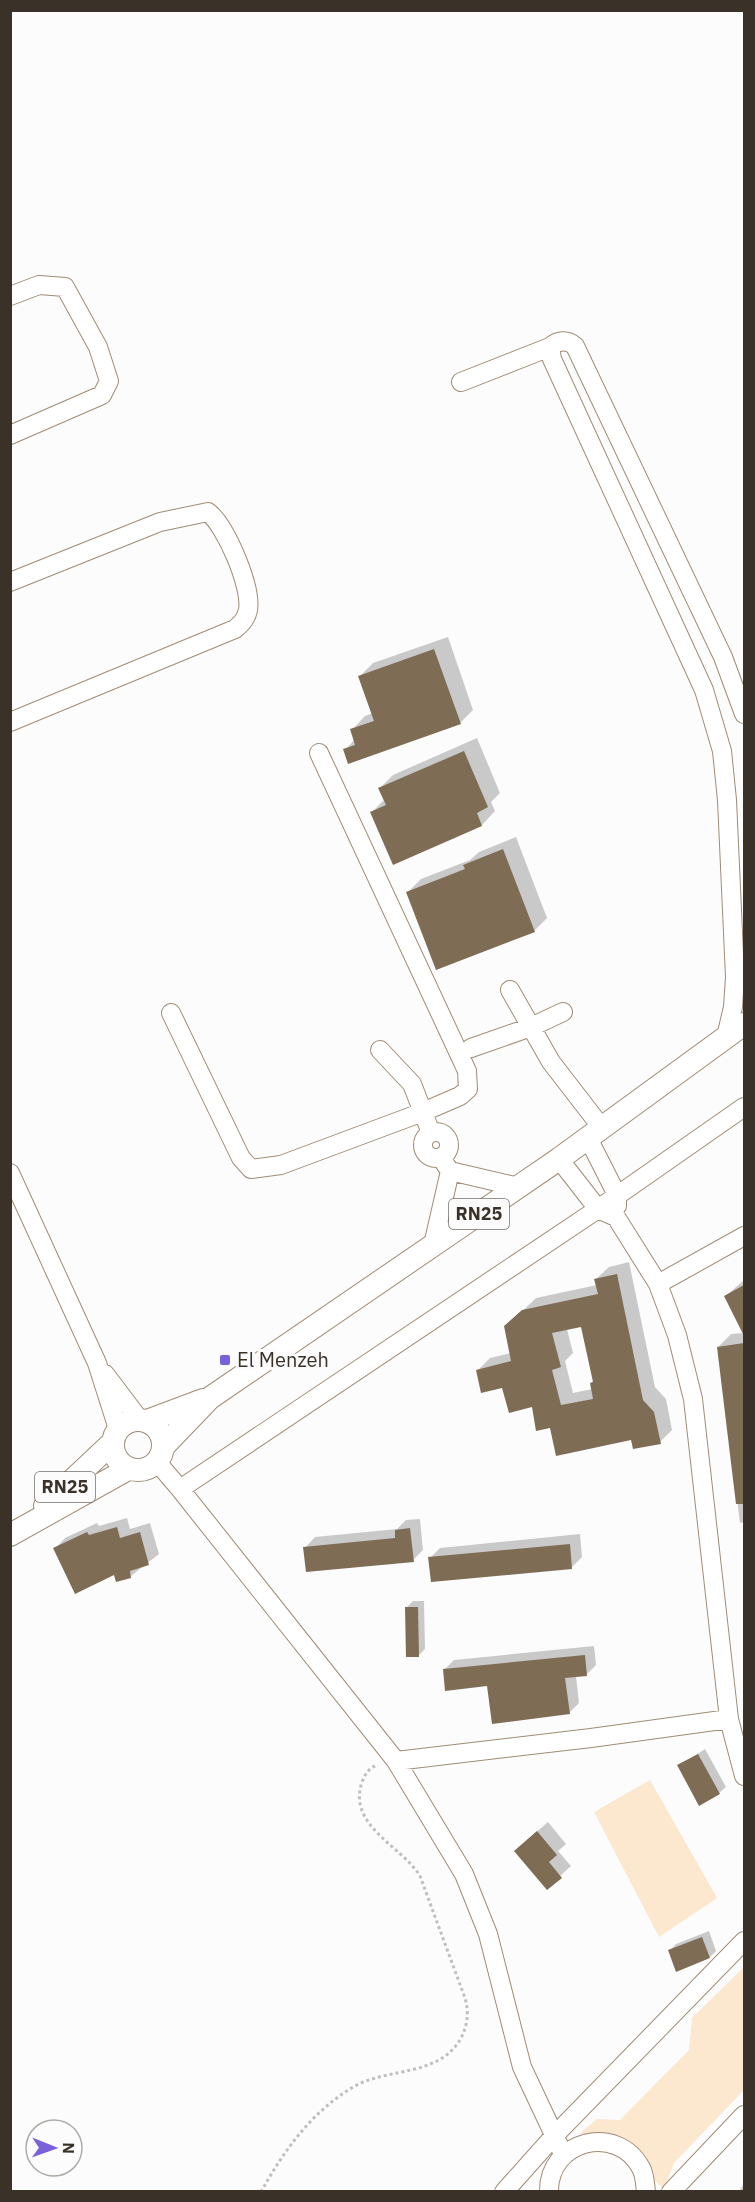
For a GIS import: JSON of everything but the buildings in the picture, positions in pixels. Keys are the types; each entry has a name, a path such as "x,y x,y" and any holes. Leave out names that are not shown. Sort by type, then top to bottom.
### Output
{"main road":[{"name":"RN25","path":"14,1533 128,1469 144,1470 210,1398 559,1159 744,1024"},
{"name":"RN25","path":"14,1533 115,1436 124,1423 143,1420 210,1398"},
{"path":"143,1420 159,1431 160,1454"},
{"name":"RN25","path":"115,1436 116,1459 128,1469"}],"street":[{"path":"10,296 39,285 65,287 98,346 109,381 102,396 10,435"},
{"path":"460,382 550,347 556,341 566,341 575,346 723,657 744,714"},
{"path":"550,347 552,359 711,710 725,772 739,943 735,993 726,1037"},
{"path":"10,582 160,522 208,512 218,519 242,573 249,607 246,619 236,629 10,722"},
{"path":"171,1013 241,1158 252,1169 281,1165 423,1112 460,1096 468,1089 467,1071 319,753"},
{"path":"510,990 595,1133 617,1196 616,1217"},
{"path":"471,1048 531,1028 563,1012"},
{"path":"380,1050 412,1084 431,1133 423,1141 425,1153 429,1157 519,1187"},
{"path":"180,1489 598,1209 744,1107"},
{"path":"559,1159 598,1209 616,1217 658,1284 677,1335 693,1399 729,1719 744,1776"},
{"path":"433,1245 445,1164"},
{"path":"10,1173 97,1363 115,1436"},
{"path":"658,1284 744,1236"},
{"path":"97,1363 143,1420"},
{"path":"160,1454 180,1489 396,1761 474,1895 488,1934 522,2067 563,2154"},
{"path":"396,1761 729,1719"},
{"path":"504,2192 554,2136 744,1941"},
{"path":"671,2192 744,2115"},
{"path":"549,2192 553,2168 563,2154 583,2143 600,2140 620,2146 633,2156 643,2170 646,2192"}],"path":[{"path":"261,2192 287,2149 307,2124 354,2087 377,2076 420,2068 438,2062 452,2052 467,2024 468,2010 465,1998 420,1876 413,1864 381,1838 367,1821 362,1805 359,1792 365,1775 374,1766 396,1761"}],"shaded area":[{"path":"650,1780 717,1898 659,1937 594,1812"},
{"path":"744,1967 744,2090 674,2163 664,2190 652,2177 638,2148 604,2134 579,2134 597,2119 620,2120 689,2050 692,2018"}],"place":[{"name":"El Menzeh","path":"225,1360"}]}
